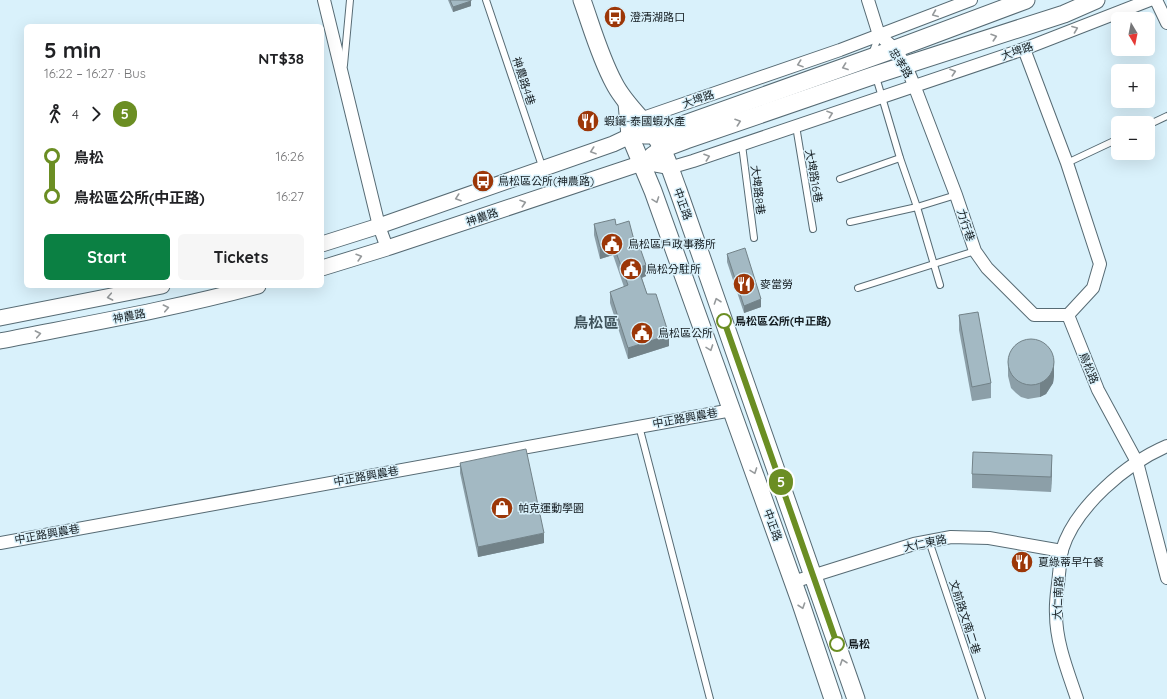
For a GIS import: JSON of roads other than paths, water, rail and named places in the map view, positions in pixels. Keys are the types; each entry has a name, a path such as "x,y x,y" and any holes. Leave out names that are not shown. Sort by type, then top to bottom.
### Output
{"main road":[{"name":"中正路","path":"582,0 601,54 614,84 658,142 678,190 856,699"},
{"name":"大埤路","path":"873,67 895,49 1026,0"},
{"name":"大埤路","path":"630,136 658,142 873,67 906,66 1064,14 1096,0"},
{"name":"中正路","path":"627,103 630,136 642,163 732,410 833,699"},
{"name":"大埤路","path":"642,163 658,142"}],"street":[{"path":"324,0 379,226 387,248"},
{"path":"868,0 879,35"},
{"name":"大埤路","path":"640,119 840,50 971,0"},
{"name":"大埤路","path":"642,163 669,168 1024,49 1150,0"},
{"path":"1156,0 1167,23"},
{"name":"忠孝路","path":"879,35 895,49 906,66 914,85"},
{"path":"1024,49 1067,163 1100,264 1093,288 1068,315"},
{"name":"力行巷","path":"914,85 956,195 975,251 987,268 1034,315 1068,315"},
{"path":"324,243 379,226 613,144 630,136 640,119"},
{"name":"神農路","path":"324,267 387,248 642,163"},
{"name":"神農路","path":"0,318 152,288"},
{"name":"神農路","path":"0,341 159,310 251,288"},
{"name":"鳥松路","path":"1068,315 1098,390 1137,462 1167,578"},
{"name":"中正路興農巷","path":"0,543 732,410"},
{"name":"大仁南路","path":"1077,699 1060,647 1056,614 1062,551 1074,524 1099,492 1137,462 1153,452 1167,446"},
{"name":"大仁東路","path":"793,582 914,544 951,537 989,538 1062,551"}],"lane":[{"path":"343,77 350,0"},
{"name":"神農路4巷","path":"486,0 542,169"},
{"path":"879,35 873,67 900,158 918,207 940,285"},
{"path":"1155,122 1167,116"},
{"name":"大埤路16巷","path":"796,126 813,229"},
{"path":"1067,163 1111,142"},
{"name":"大埤路8巷","path":"742,144 754,238"},
{"path":"840,179 900,158"},
{"path":"850,222 918,207 956,195"},
{"path":"858,288 975,251"},
{"path":"639,426 710,699"},
{"name":"文前路文南二巷","path":"929,541 982,699"}],"place":[{"name":"澄清湖路口","path":"615,17"},
{"name":"蝦鑶-泰國蝦水產","path":"588,121"},
{"name":"鳥松區公所(神農路)","path":"483,181"},
{"name":"鳥松區戶政事務所","path":"612,244"},
{"name":"鳥松分駐所","path":"631,269"},
{"name":"麥當勞","path":"744,284"},
{"name":"鳥松區公所(中正路)","path":"724,321"},
{"name":"鳥松區公所","path":"642,333"},
{"name":"帕克運動學園","path":"502,508"},
{"name":"夏綠蒂早午餐","path":"1022,562"},
{"name":"鳥松","path":"837,644"}],"district":[{"name":"鳥松區","path":"596,323"}]}
